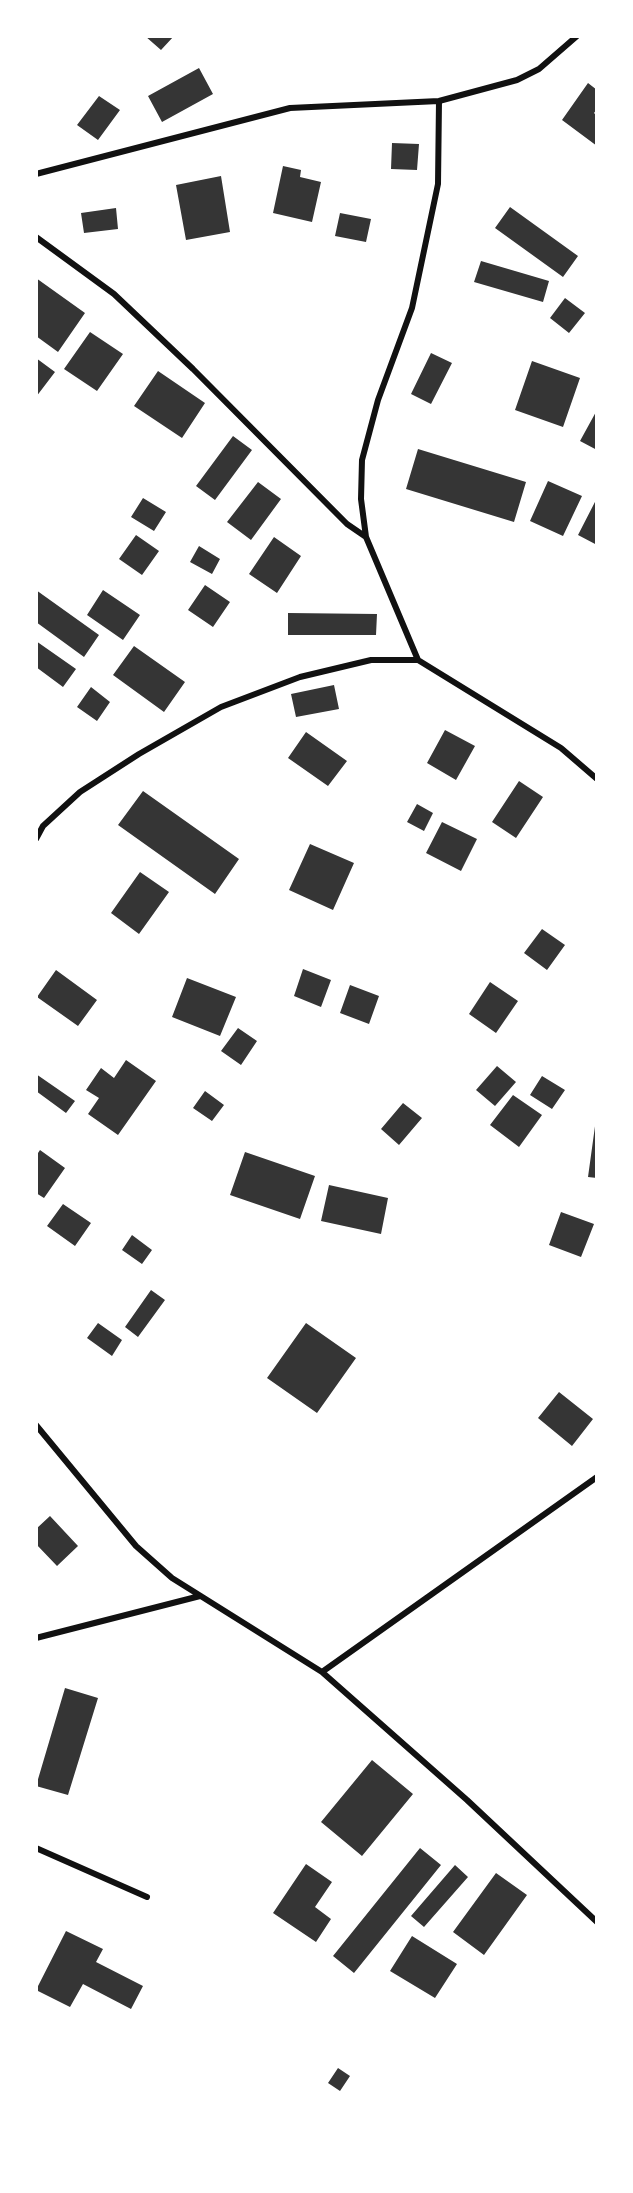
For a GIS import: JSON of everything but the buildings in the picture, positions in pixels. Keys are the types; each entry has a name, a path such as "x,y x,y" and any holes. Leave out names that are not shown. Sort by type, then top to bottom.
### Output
{"street":[{"path":"36,174 290,108 439,100 517,80 538,69 577,36"},
{"path":"418,660 366,537 361,499 362,460 378,400 412,308 438,184 439,100"},
{"path":"36,237 114,294 193,369 347,524 366,537"},
{"path":"36,839 43,826 80,792 139,754 221,707 300,677 371,660 418,660 561,748 597,779"},
{"path":"36,1425 136,1546 172,1578 322,1672 467,1800 597,1922"},
{"path":"322,1672 597,1477"},
{"path":"36,1638 200,1596"},
{"path":"36,1848 147,1897"}]}
